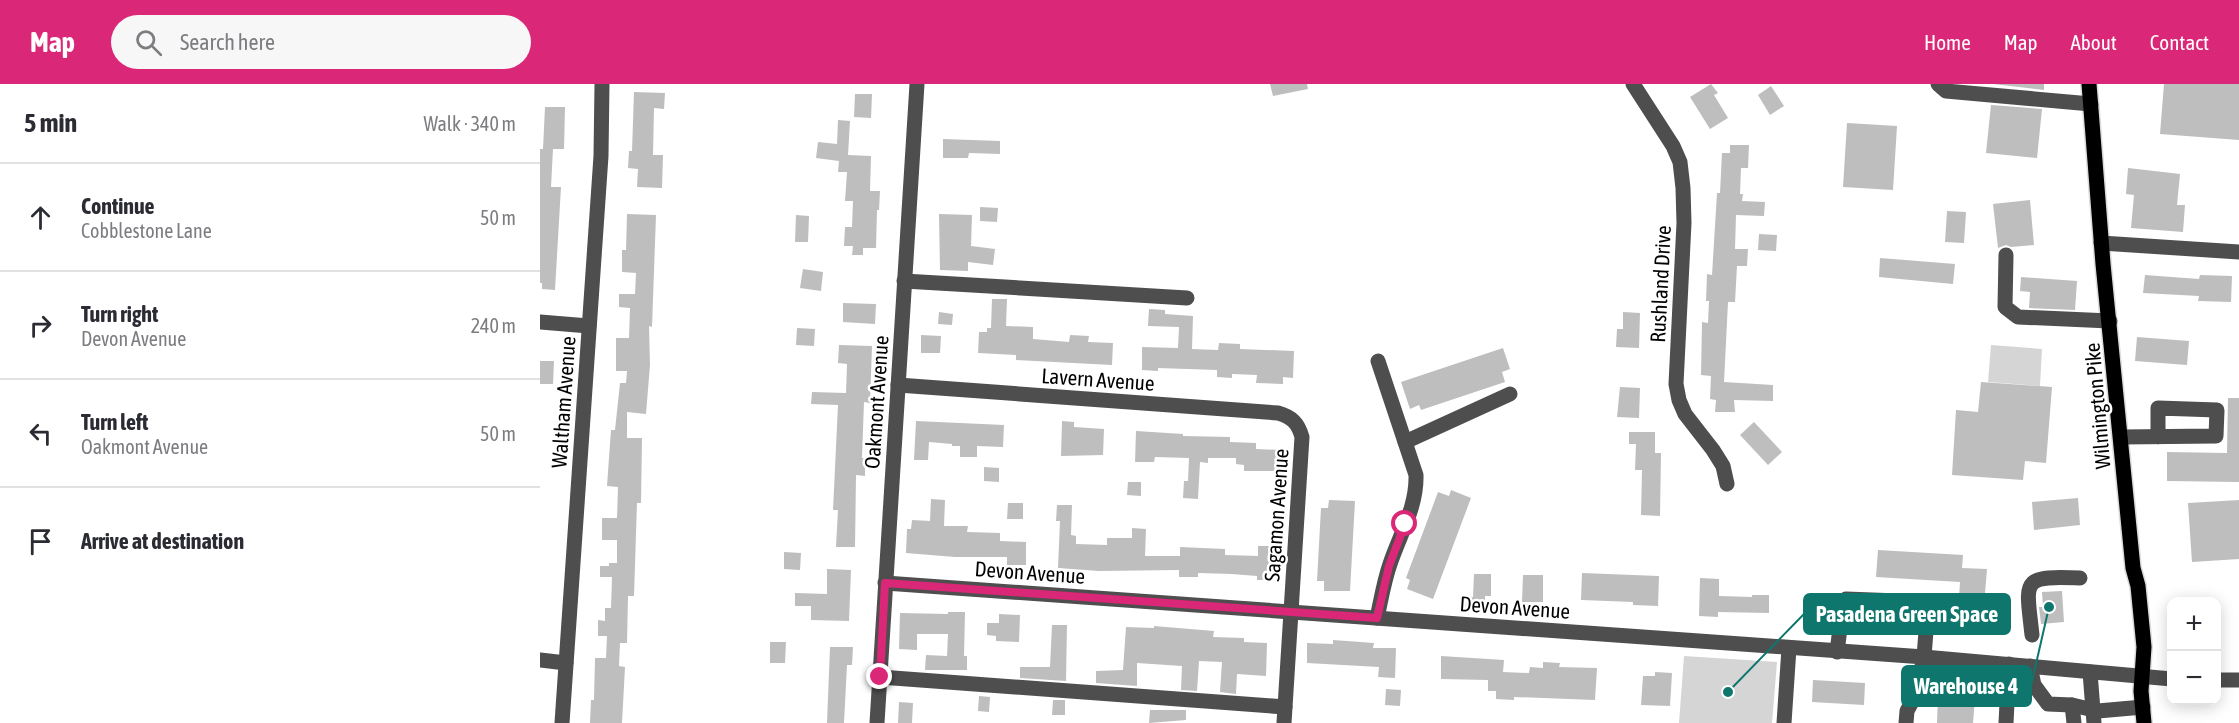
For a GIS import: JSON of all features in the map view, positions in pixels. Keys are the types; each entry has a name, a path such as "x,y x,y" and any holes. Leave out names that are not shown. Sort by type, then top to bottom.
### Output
{"main road":[{"name":"Wilmington Pike","path":"2090,84 2102,243 2133,568 2138,586 2144,647 2142,676 2144,715"}],"street":[{"name":"Waltham Avenue","path":"562,723 601,156 602,84"},
{"name":"Oakmont Avenue","path":"877,723 917,84"},
{"name":"Rushland Drive","path":"1633,84 1673,146 1680,162 1684,223 1676,384 1685,414 1723,466 1727,484"},
{"path":"1938,84 1946,91 2091,104"},
{"path":"2102,243 2239,252"},
{"path":"2006,255 2005,307 2018,317 2110,321"},
{"path":"904,281 1187,298"},
{"path":"540,322 589,326"},
{"path":"1377,618 1389,566 1413,506 1416,475 1378,361"},
{"name":"Lavern Avenue","path":"898,385 1278,413 1294,420"},
{"path":"1405,442 1510,394"},
{"name":"Sagamon Avenue","path":"1284,723 1302,436 1294,420"},
{"path":"2121,437 2158,437"},
{"path":"2032,635 2028,594 2031,584 2037,579 2048,577 2080,578"},
{"name":"Devon Avenue","path":"885,583 1924,657 2167,678"},
{"path":"1837,651 1843,604 1846,599 1850,597 1928,604 1924,657 1916,694 1907,711 1906,723"},
{"path":"1784,723 1789,648"},
{"path":"540,660 566,663"},
{"path":"2006,723 2009,664"},
{"path":"2030,666 2034,685 2048,704 2072,705 2093,717 2144,715"},
{"path":"2090,672 2093,717"},
{"path":"880,677 1285,706"},
{"path":"2221,680 2239,680"},
{"path":"2072,705 2074,723"}],"shaded area":[{"path":"1991,345 2042,349 2040,386 1988,382"},
{"path":"1684,656 1777,662 1772,723 1679,723"}],"building":[{"path":"1270,84 1307,84 1308,89 1273,96"},
{"path":"1711,84 1718,93 1714,95 1728,118 1710,129 1690,97"},
{"path":"1993,84 2044,84 2044,90"},
{"path":"2164,84 2239,84 2239,140 2160,134"},
{"path":"1771,86 1784,106 1770,115 1758,95"},
{"path":"634,92 665,93 664,109 654,108 653,155 663,155 662,188 637,187 638,169 628,168 629,151 632,151"},
{"path":"855,94 872,94 871,118 854,117"},
{"path":"1991,105 2042,109 2037,158 1986,153"},
{"path":"545,107 565,107 564,149 543,149"},
{"path":"838,120 850,121 848,155 871,156 870,191 880,191 876,248 863,248 863,255 852,255 853,246 844,246 845,227 852,227 853,201 845,201 847,172 838,172 839,161 816,158 818,142 837,144"},
{"path":"1847,123 1897,126 1893,190 1843,187"},
{"path":"943,139 1000,141 1000,154 969,153 968,158 943,158"},
{"path":"1730,145 1749,145 1748,168 1741,168 1742,201 1765,202 1764,216 1736,215 1735,249 1748,249 1747,266 1737,266 1735,302 1728,302 1724,382 1773,385 1773,401 1734,400 1735,412 1715,412 1716,400 1710,399 1711,376 1701,375 1702,322 1708,323 1707,274 1712,275 1722,153 1730,153"},
{"path":"540,149 553,149 551,187 561,187 555,290 542,289 542,283 540,283"},
{"path":"2128,168 2180,174 2177,205 2185,205 2183,232 2131,228 2134,195 2126,194"},
{"path":"2030,200 2034,245 2011,247 2006,245 1998,248 1993,204"},
{"path":"980,207 998,208 997,222 980,221"},
{"path":"1947,211 1966,212 1964,243 1945,242"},
{"path":"627,214 656,215 646,414 627,412 627,438 642,438 641,503 637,503 634,596 628,596 627,643 620,643 619,666 625,667 622,723 590,723 591,700 594,700 595,658 606,658 607,636 598,636 598,620 605,621 605,608 611,608 612,577 600,577 600,566 617,563 617,540 602,540 602,518 617,518 618,487 607,486 611,430 615,430 620,383 626,383 627,371 616,371 616,338 629,338 630,308 619,307 619,294 635,294 636,273 622,272 622,250 626,250"},
{"path":"939,214 972,215 971,246 995,249 993,265 968,262 968,271 940,270"},
{"path":"796,215 809,216 808,242 795,242"},
{"path":"1759,234 1777,235 1776,251 1758,250"},
{"path":"1880,258 1955,264 1953,284 1879,277"},
{"path":"803,269 823,272 821,291 800,288"},
{"path":"2145,275 2199,279 2200,275 2232,276 2231,302 2198,301 2199,296 2143,293"},
{"path":"2021,277 2077,281 2075,310 2029,308 2030,292 2020,291"},
{"path":"992,299 1007,299 1006,326 1033,327 1033,339 1069,342 1070,335 1089,336 1088,342 1113,343 1112,365 1016,360 1016,355 978,353 979,332 987,332 987,328 991,328"},
{"path":"843,303 876,304 875,324 843,322"},
{"path":"1149,309 1165,310 1165,314 1193,316 1192,349 1218,350 1219,343 1240,344 1240,349 1294,351 1293,378 1283,377 1283,384 1256,383 1257,375 1232,374 1232,378 1217,377 1217,370 1158,368 1158,371 1142,370 1142,347 1178,348 1179,327 1148,326"},
{"path":"939,312 953,314 952,325 938,324"},
{"path":"1623,312 1640,313 1639,348 1616,347 1617,329 1623,329"},
{"path":"797,328 815,329 814,346 796,345"},
{"path":"921,335 941,336 940,353 921,353"},
{"path":"2137,337 2189,341 2187,365 2135,361"},
{"path":"839,345 872,346 870,403 864,402 862,458 865,458 865,476 856,475 855,547 836,547 838,510 833,510 838,405 811,404 812,392 846,393 847,364 838,363"},
{"path":"1503,348 1510,369 1502,372 1505,382 1421,410 1419,405 1410,409 1401,382"},
{"path":"540,361 554,361 553,384 540,384"},
{"path":"1981,382 2052,387 2046,463 2025,461 2023,480 1952,475 1956,410 1978,412"},
{"path":"1620,387 1640,388 1639,418 1617,417"},
{"path":"2228,398 2239,398 2239,482 2167,481 2167,452 2227,453"},
{"path":"916,421 1004,425 1003,447 977,446 977,457 960,457 960,446 929,442 928,460 914,460"},
{"path":"1062,421 1074,422 1074,427 1104,429 1103,455 1061,456"},
{"path":"1754,422 1782,452 1768,465 1740,435"},
{"path":"1136,431 1183,434 1183,436 1230,437 1230,442 1256,443 1256,449 1281,450 1280,471 1244,471 1244,465 1236,464 1236,458 1208,458 1208,463 1200,462 1198,499 1183,498 1184,481 1188,481 1189,458 1155,457 1154,462 1135,462"},
{"path":"1629,432 1655,432 1655,453 1661,453 1660,516 1641,515 1642,470 1635,470 1636,444 1629,444"},
{"path":"984,467 999,468 999,482 984,481"},
{"path":"1128,482 1141,482 1141,496 1127,495"},
{"path":"1451,490 1471,498 1433,599 1407,589 1410,580 1406,578 1438,492 1449,496"},
{"path":"2078,498 2080,525 2034,530 2032,502"},
{"path":"931,499 945,500 944,526 968,526 967,532 1000,533 1000,541 1026,542 1026,565 1007,565 1007,557 955,557 906,553 907,529 911,529 912,520 930,521"},
{"path":"1329,500 1355,501 1350,591 1324,591 1324,581 1317,581 1321,508 1328,508"},
{"path":"2239,500 2239,559 2192,562 2188,503"},
{"path":"1008,503 1023,503 1023,519 1007,519"},
{"path":"1057,505 1072,505 1071,535 1076,536 1076,544 1107,545 1107,538 1132,538 1132,528 1146,529 1145,556 1180,556 1180,547 1225,549 1225,555 1258,556 1258,546 1275,546 1274,580 1257,580 1257,576 1232,574 1198,573 1198,577 1179,577 1179,570 1099,571 1058,568 1060,521 1056,521"},
{"path":"1878,550 1963,555 1962,568 1987,569 1982,631 1957,630 1960,582 1876,577"},
{"path":"784,552 801,553 800,570 784,569"},
{"path":"827,569 851,570 849,621 811,620 811,606 795,606 795,593 827,594"},
{"path":"1582,573 1659,576 1658,606 1633,605 1633,602 1581,600"},
{"path":"1474,574 1491,574 1491,596 1485,596 1485,610 1463,609 1463,597 1473,597"},
{"path":"1523,575 1543,575 1543,602 1522,602"},
{"path":"1700,578 1719,579 1719,596 1769,595 1769,613 1718,612 1718,617 1699,616"},
{"path":"2062,591 2064,622 2041,624 2039,607 2043,607 2042,592"},
{"path":"948,612 965,612 964,656 967,656 967,670 925,670 926,655 947,656 948,634 917,634 917,650 899,649 900,613 948,614"},
{"path":"999,614 1020,615 1019,642 996,641 996,636 987,635 987,623 999,623"},
{"path":"1052,625 1067,625 1066,681 1020,678 1020,667 1050,667"},
{"path":"1154,626 1214,631 1213,637 1244,638 1244,642 1267,643 1266,676 1237,674 1236,694 1220,692 1222,662 1199,661 1197,691 1181,690 1182,666 1137,663 1137,686 1096,683 1096,671 1123,670 1126,627 1154,628"},
{"path":"1333,640 1374,643 1373,648 1396,648 1395,678 1378,677 1379,667 1307,663 1307,643 1333,644"},
{"path":"770,642 786,642 785,663 770,663"},
{"path":"830,647 853,647 852,665 847,665 844,723 827,723"},
{"path":"1441,656 1504,660 1503,672 1529,673 1530,667 1543,668 1543,662 1560,663 1559,667 1597,668 1595,700 1514,697 1514,700 1496,699 1496,691 1488,691 1488,680 1441,679"},
{"path":"1655,672 1672,673 1670,706 1641,705 1643,676 1655,676"},
{"path":"1813,680 1865,683 1864,705 1812,702"},
{"path":"1386,689 1401,690 1400,706 1385,705"},
{"path":"979,696 990,697 989,712 978,711"},
{"path":"1938,696 1975,698 1973,723 1937,723"},
{"path":"1053,700 1065,700 1065,715 1052,715"},
{"path":"899,702 913,703 912,723 898,723"},
{"path":"1150,710 1186,710 1186,720 1149,723"}],"place":[{"name":"Warehouse 4","path":"2049,607"},
{"name":"Pasadena Green Space","path":"1728,692"}],"route":[{"path":"880,677 885,583 1377,618 1389,566 1405,524"}]}
